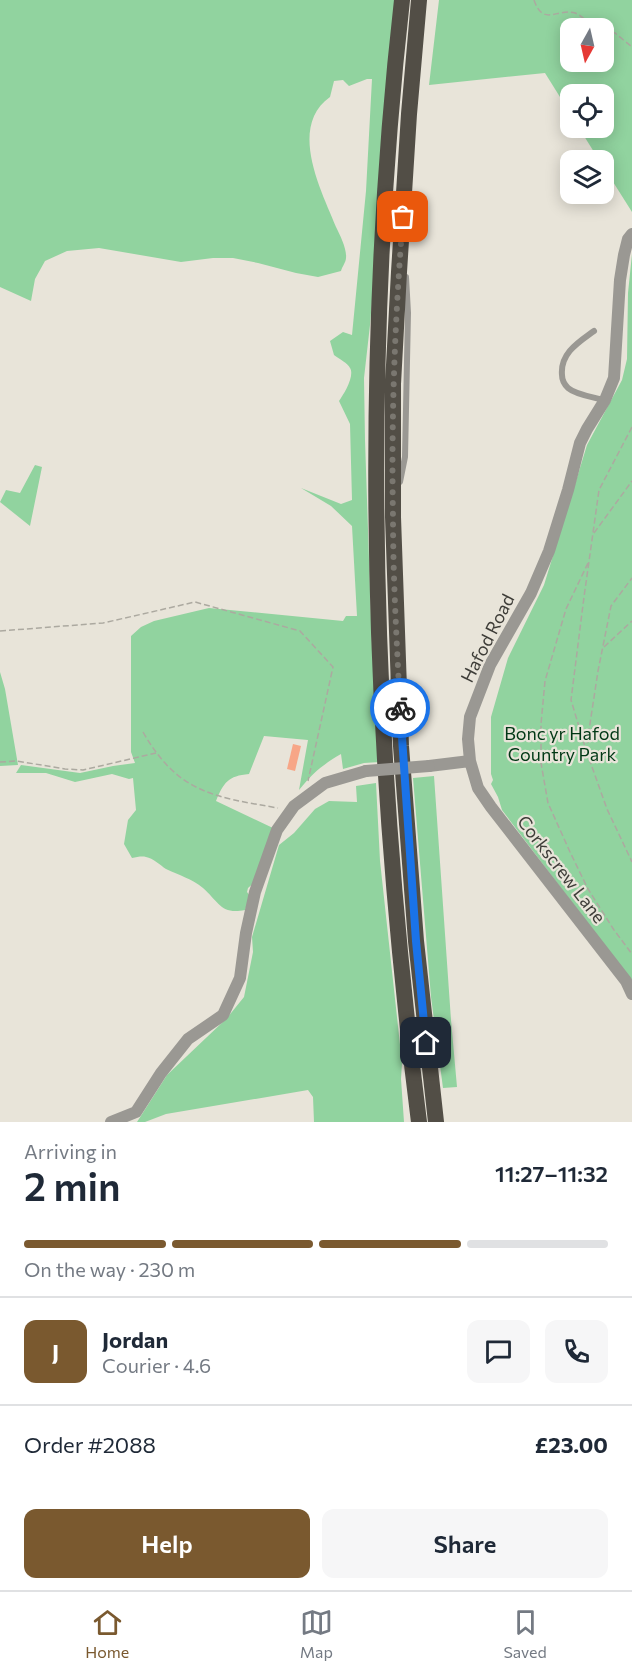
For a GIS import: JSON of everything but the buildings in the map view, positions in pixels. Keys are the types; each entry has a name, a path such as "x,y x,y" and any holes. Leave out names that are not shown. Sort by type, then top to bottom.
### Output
{"highway":[{"path":"402,0 390,131 379,322 376,494 380,654 389,813 404,1007 419,1122"},
{"path":"419,0 409,114 393,384 393,517 402,758 416,941 436,1122"}],"street":[{"name":"Hafod Road","path":"470,762 468,739 470,717 479,692 490,665 531,593 549,551 580,443 615,378 620,279 628,239 632,234"},
{"path":"111,1122 136,1112 161,1073 188,1039 223,1015 240,978 246,933 255,892 277,830 294,806 325,783 366,771 470,762"},
{"name":"Corkscrew Lane","path":"470,762 478,788 491,807 626,981 632,994"}],"lane":[{"path":"594,331 573,346 565,356 561,370 562,380 569,390 605,400"}],"path":[{"path":"534,0 538,11 544,14 552,16 576,13 582,18"},
{"path":"614,33 632,47"},
{"path":"632,427 599,490 571,700 607,809 632,862"},
{"path":"593,533 632,481"},
{"path":"589,561 566,609 545,681 541,724 541,763 548,803 570,852 588,889 632,954"},
{"path":"586,750 611,606 632,578"},
{"path":"0,631 103,623 195,602 300,631 333,667 304,799"},
{"path":"603,647 632,621"},
{"path":"143,732 176,775 197,789 227,799 291,811"},
{"path":"0,762 17,760 83,770 157,753"}],"green space":[{"path":"0,0 397,0 364,378 372,649 380,762 364,763 343,769 341,754 318,770 299,790 308,740 264,736 249,774 231,778 216,801 273,828 256,881 248,888 247,892 250,896 245,910 225,909 199,885 190,880 151,859 132,858 124,844 128,820 136,810 133,778 112,774 75,782 46,773 16,773 21,765 80,773 135,763 131,752 131,636 141,627 154,621 209,608 343,621 346,616 357,616 352,526 331,506 301,488 341,504 352,500 350,424 339,401 348,385 351,371 347,364 334,355 330,341 343,332 352,335 366,191 372,79 349,86 343,80 334,81 330,97 318,110 311,125 309,142 316,178 345,250 346,260 341,271 318,277 233,258 181,262 99,248 67,251 45,261 35,279 31,301 0,287"},
{"path":"439,0 632,0 632,212 614,183 614,150 593,150 585,138 614,138 614,84 560,84 560,97 545,73 429,85"},
{"name":"Bonc yr Hafod Country Park","path":"632,254 632,982 502,810 491,784 493,780 491,774 491,717 508,658 544,585 587,445 622,380 627,359 628,293"},
{"path":"35,465 42,467 30,526 0,502 6,490 20,493"},
{"path":"0,672 5,689 18,765 0,766"},
{"path":"434,776 457,1087 443,1088 431,997 413,778"},
{"path":"376,783 380,861 402,1063 404,1122 314,1122 313,1097 308,1090 166,1114 145,1122 137,1122 167,1075 227,1018 244,997 253,952 252,937 279,845 294,833 315,809 329,801 357,802 356,786"}],"way so far":[{"path":"400,708 393,517 393,384 403,217"}],"route":[{"path":"400,708 416,941 426,1043"}]}
